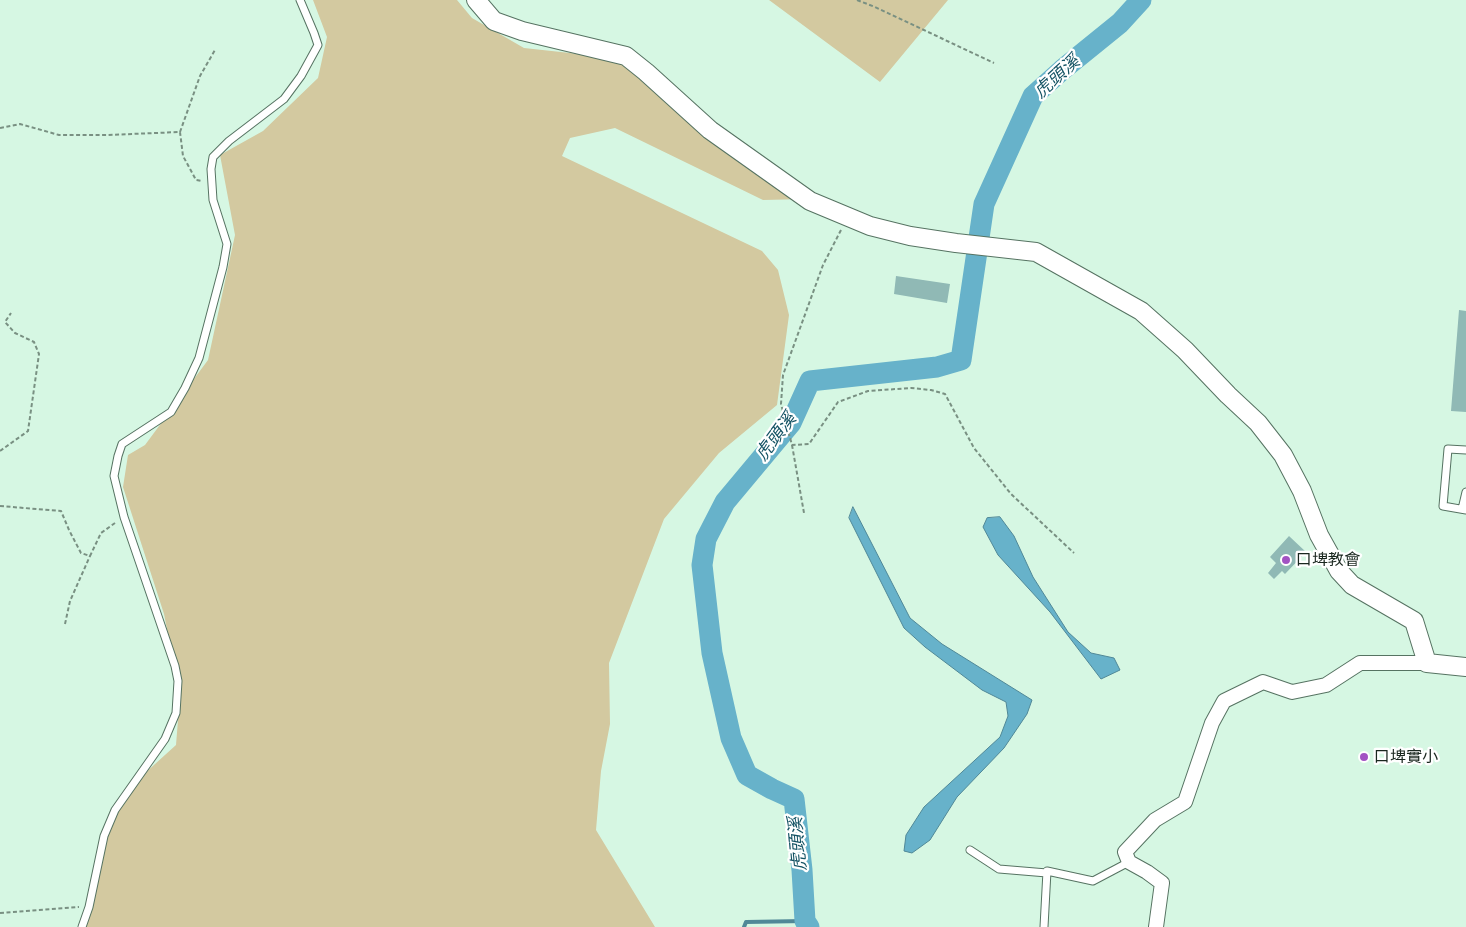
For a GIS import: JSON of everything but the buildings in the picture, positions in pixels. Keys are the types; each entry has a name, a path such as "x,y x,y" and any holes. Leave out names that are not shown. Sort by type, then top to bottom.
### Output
{"street":[{"path":"476,0 494,21 522,31 626,56 710,130 810,202 870,226 910,236 1036,252 1141,311 1185,350 1258,423 1283,455 1302,491 1319,535 1340,571 1352,585 1414,621 1427,663"},
{"path":"1156,927 1162,883 1129,862 1125,852 1155,820 1185,802 1212,723 1224,701 1263,682 1292,692 1326,685 1360,663 1427,663 1466,667"}],"lane":[{"path":"82,927 89,907 104,836 115,810 165,740 176,713 178,701 178,681 175,666 124,517 114,476 118,456 122,444 170,412 185,388 199,358 217,293 227,244 211,184 213,157 229,140 284,99 301,76 318,44 300,0"},
{"path":"1466,450 1448,449 1443,506 1464,510 1466,492"},
{"path":"970,850 999,869 1047,872 1093,881 1129,862"},
{"path":"1044,927 1047,873"}],"path":[{"path":"857,0 994,63"},
{"path":"211,184 196,180 183,156 180,132 200,76 215,50"},
{"path":"0,128 20,124 59,135 107,136 180,132"},
{"path":"804,513 792,445 781,404 783,375 823,265 848,217"},
{"path":"0,452 28,431 39,354 34,342 15,333 5,322 11,313"},
{"path":"792,445 809,444 838,402 868,391 911,388 931,390 945,394 974,448 1011,494 1074,553"},
{"path":"0,506 61,511 81,553 90,556"},
{"path":"64,624 70,601 101,533 124,517"},
{"path":"0,913 89,907"}],"shaded area":[{"path":"313,0 457,0 472,18 524,48 616,58 737,161 808,199 763,200 615,128 570,138 562,156 762,251 778,270 789,315 777,405 719,453 664,519 609,663 610,724 601,771 596,830 655,927 86,927 109,824 144,774 176,745 180,695 164,614 123,487 128,455 145,445 208,360 235,235 220,155 263,131 318,78 327,37"},
{"path":"769,0 948,0 880,82"}],"water":[{"path":"853,507 910,618 942,644 1032,700 1027,714 1004,748 957,797 930,840 912,853 904,851 906,835 924,807 1000,737 1008,716 1006,702 982,690 925,647 904,628 849,518"},
{"path":"1000,517 1014,536 1033,577 1068,632 1091,653 1114,658 1120,670 1101,679 1050,612 998,555 983,527 987,518"}],"waterway":[{"name":"虎頭溪","path":"809,927 805,921 802,870 794,799 747,775 731,738 712,653 702,565 706,539 725,502 791,423 810,381 937,367 961,360 984,204 1033,96 1120,23 1141,0"},
{"path":"744,927 746,922 805,921"}],"place":[{"name":"口埤教會","path":"1286,560"},
{"name":"口埤實小","path":"1364,757"}]}
